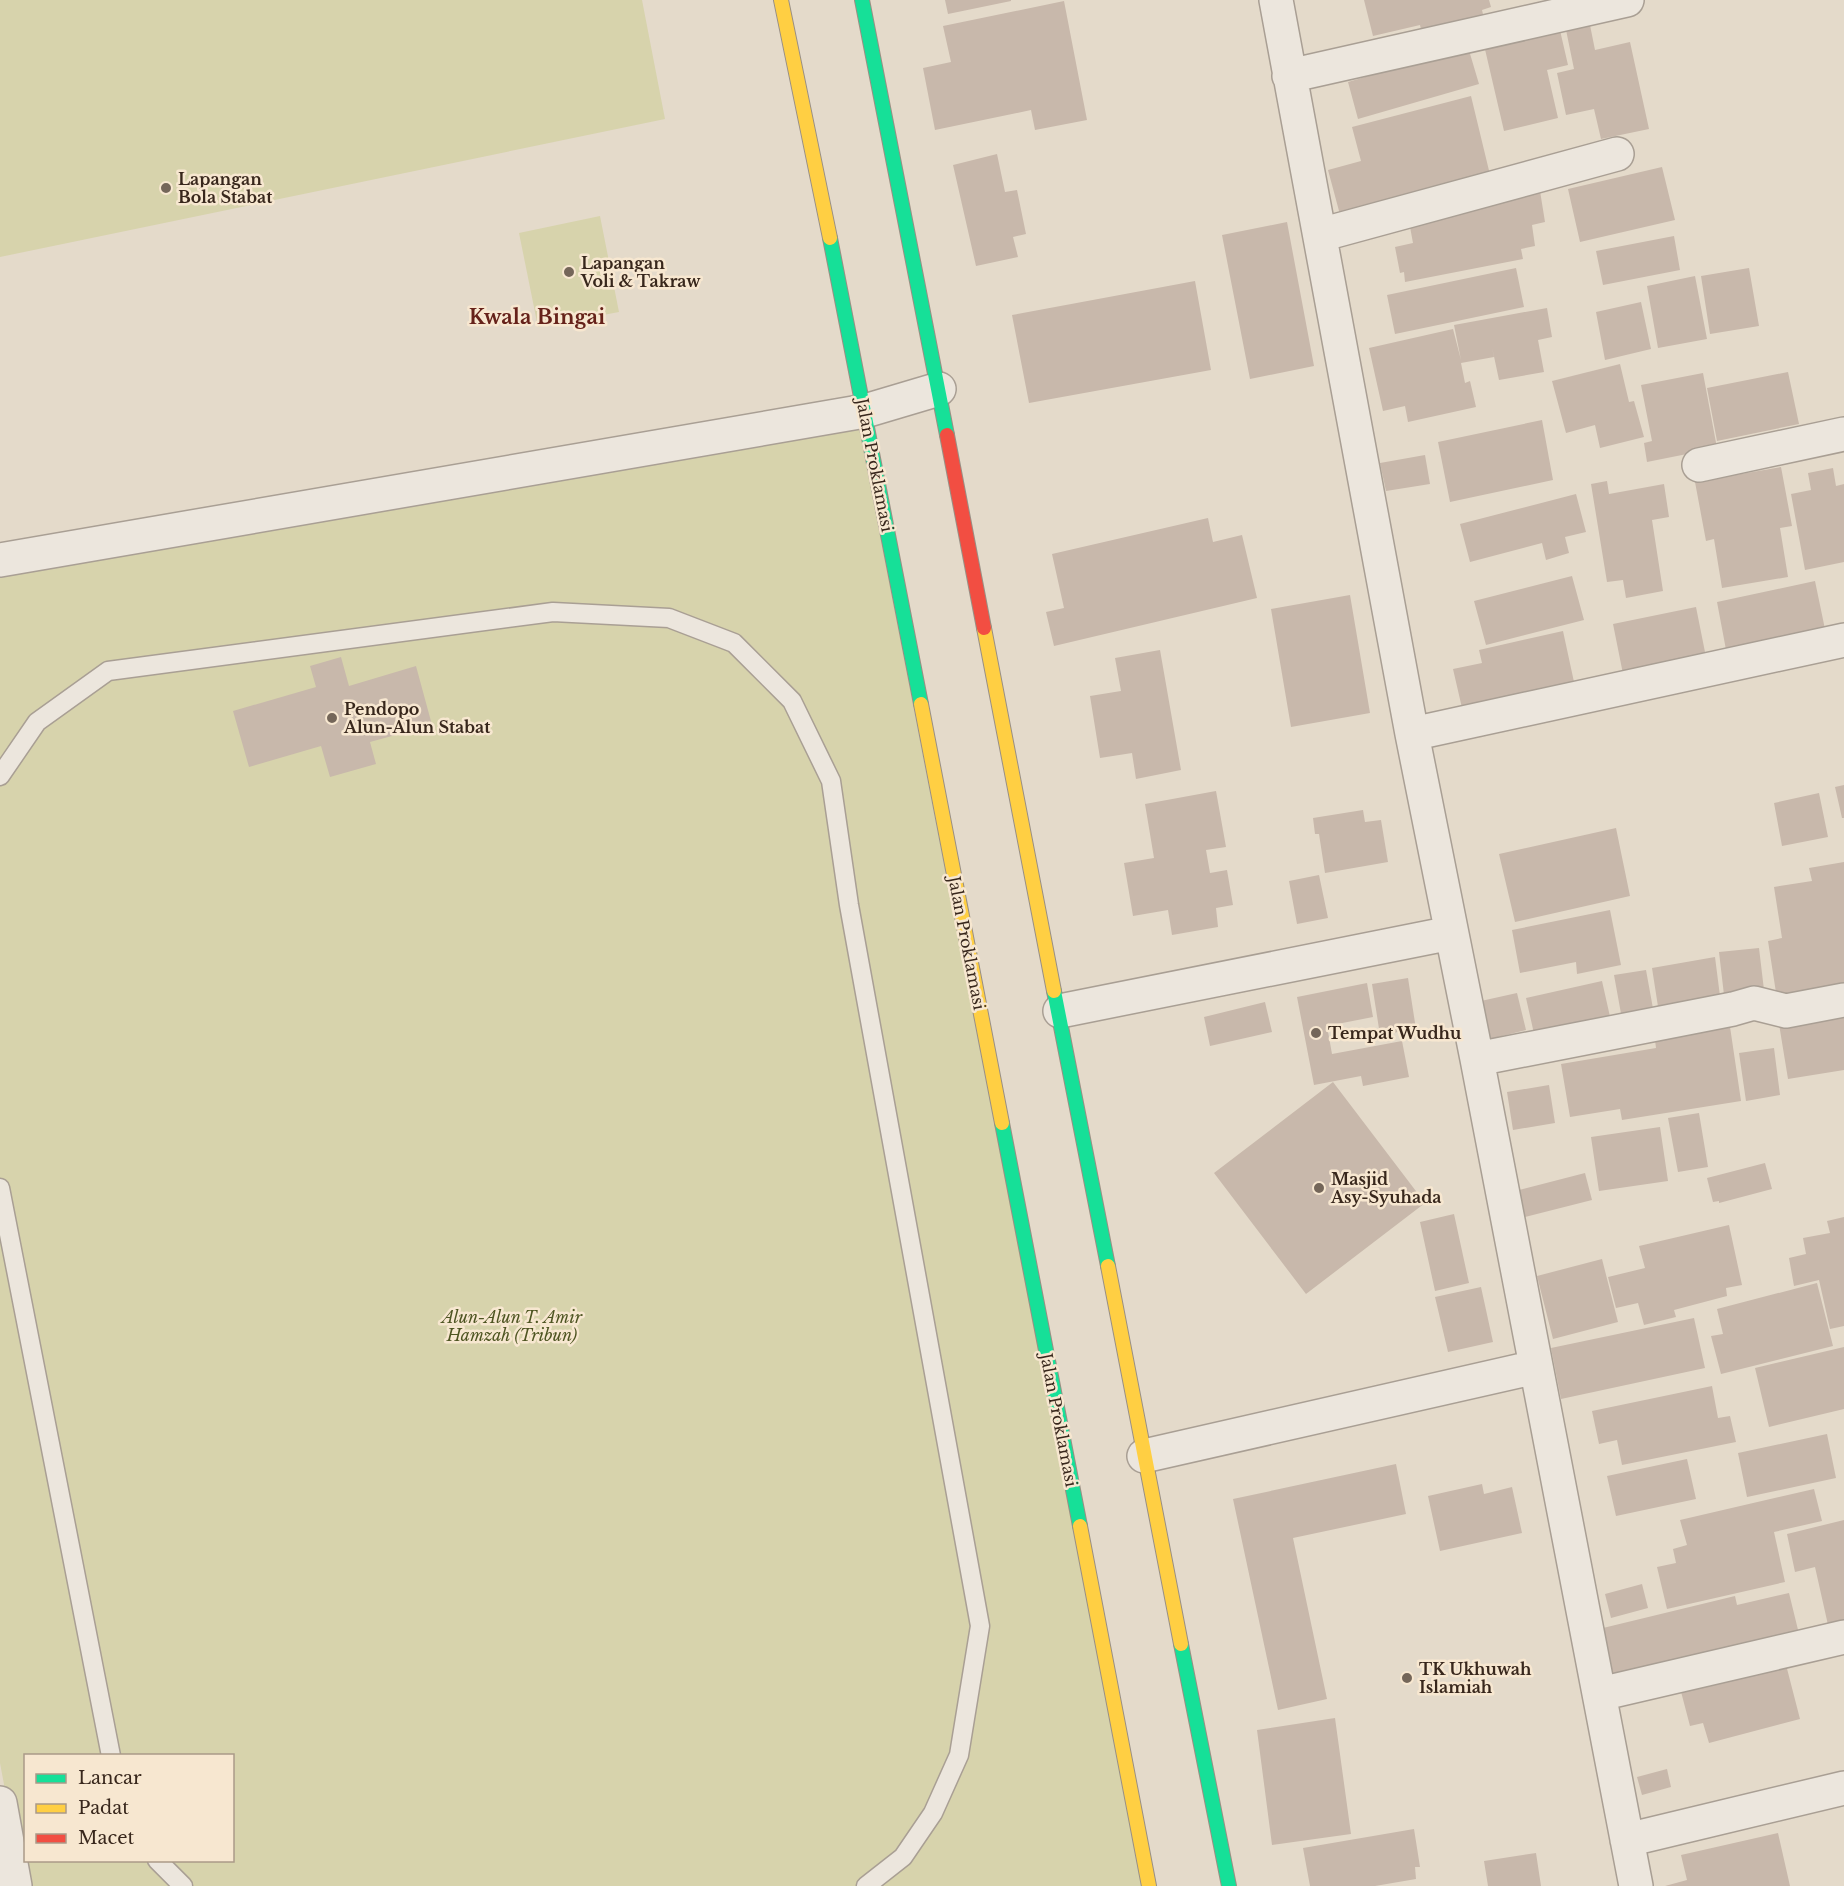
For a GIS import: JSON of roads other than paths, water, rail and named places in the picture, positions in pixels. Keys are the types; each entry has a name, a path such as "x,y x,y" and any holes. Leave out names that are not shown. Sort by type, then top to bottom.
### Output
{"street":[{"name":"Jalan Proklamasi","path":"781,0 865,411 1149,1886"},
{"path":"862,0 1229,1886"},
{"path":"1276,0 1412,734 1636,1886"},
{"path":"1289,76 1627,0"},
{"path":"1320,235 1617,154"},
{"path":"0,560 865,411 939,389"},
{"path":"1699,465 1844,434"},
{"path":"1412,734 1844,640"},
{"path":"1060,1011 1451,933"},
{"path":"1477,1059 1754,1003 1786,1011 1844,1000"},
{"path":"1144,1456 1536,1367"},
{"path":"1599,1694 1844,1637"},
{"path":"1628,1840 1844,1788"},
{"path":"0,1803 15,1886"}],"lane":[{"path":"0,776 37,722 108,671 553,612 669,618 734,643 792,701 831,781 849,904 980,1626 959,1755 933,1813 903,1857 866,1886"},
{"path":"0,1188 111,1754"},
{"path":"159,1862 183,1886"}],"place":[{"name":"Lapangan Bola Stabat","path":"166,188"},
{"name":"Lapangan Voli & Takraw","path":"569,272"},
{"name":"Pendopo Alun-Alun Stabat","path":"332,718"},
{"name":"Tempat Wudhu","path":"1316,1033"},
{"name":"Masjid Asy-Syuhada","path":"1319,1188"},
{"name":"TK Ukhuwah Islamiah","path":"1407,1678"}],"district":[{"name":"Kwala Bingai","path":"537,317"}],"park label":[{"name":"Alun-Alun T. Amir Hamzah (Tribun)","path":"512,1326"}]}
